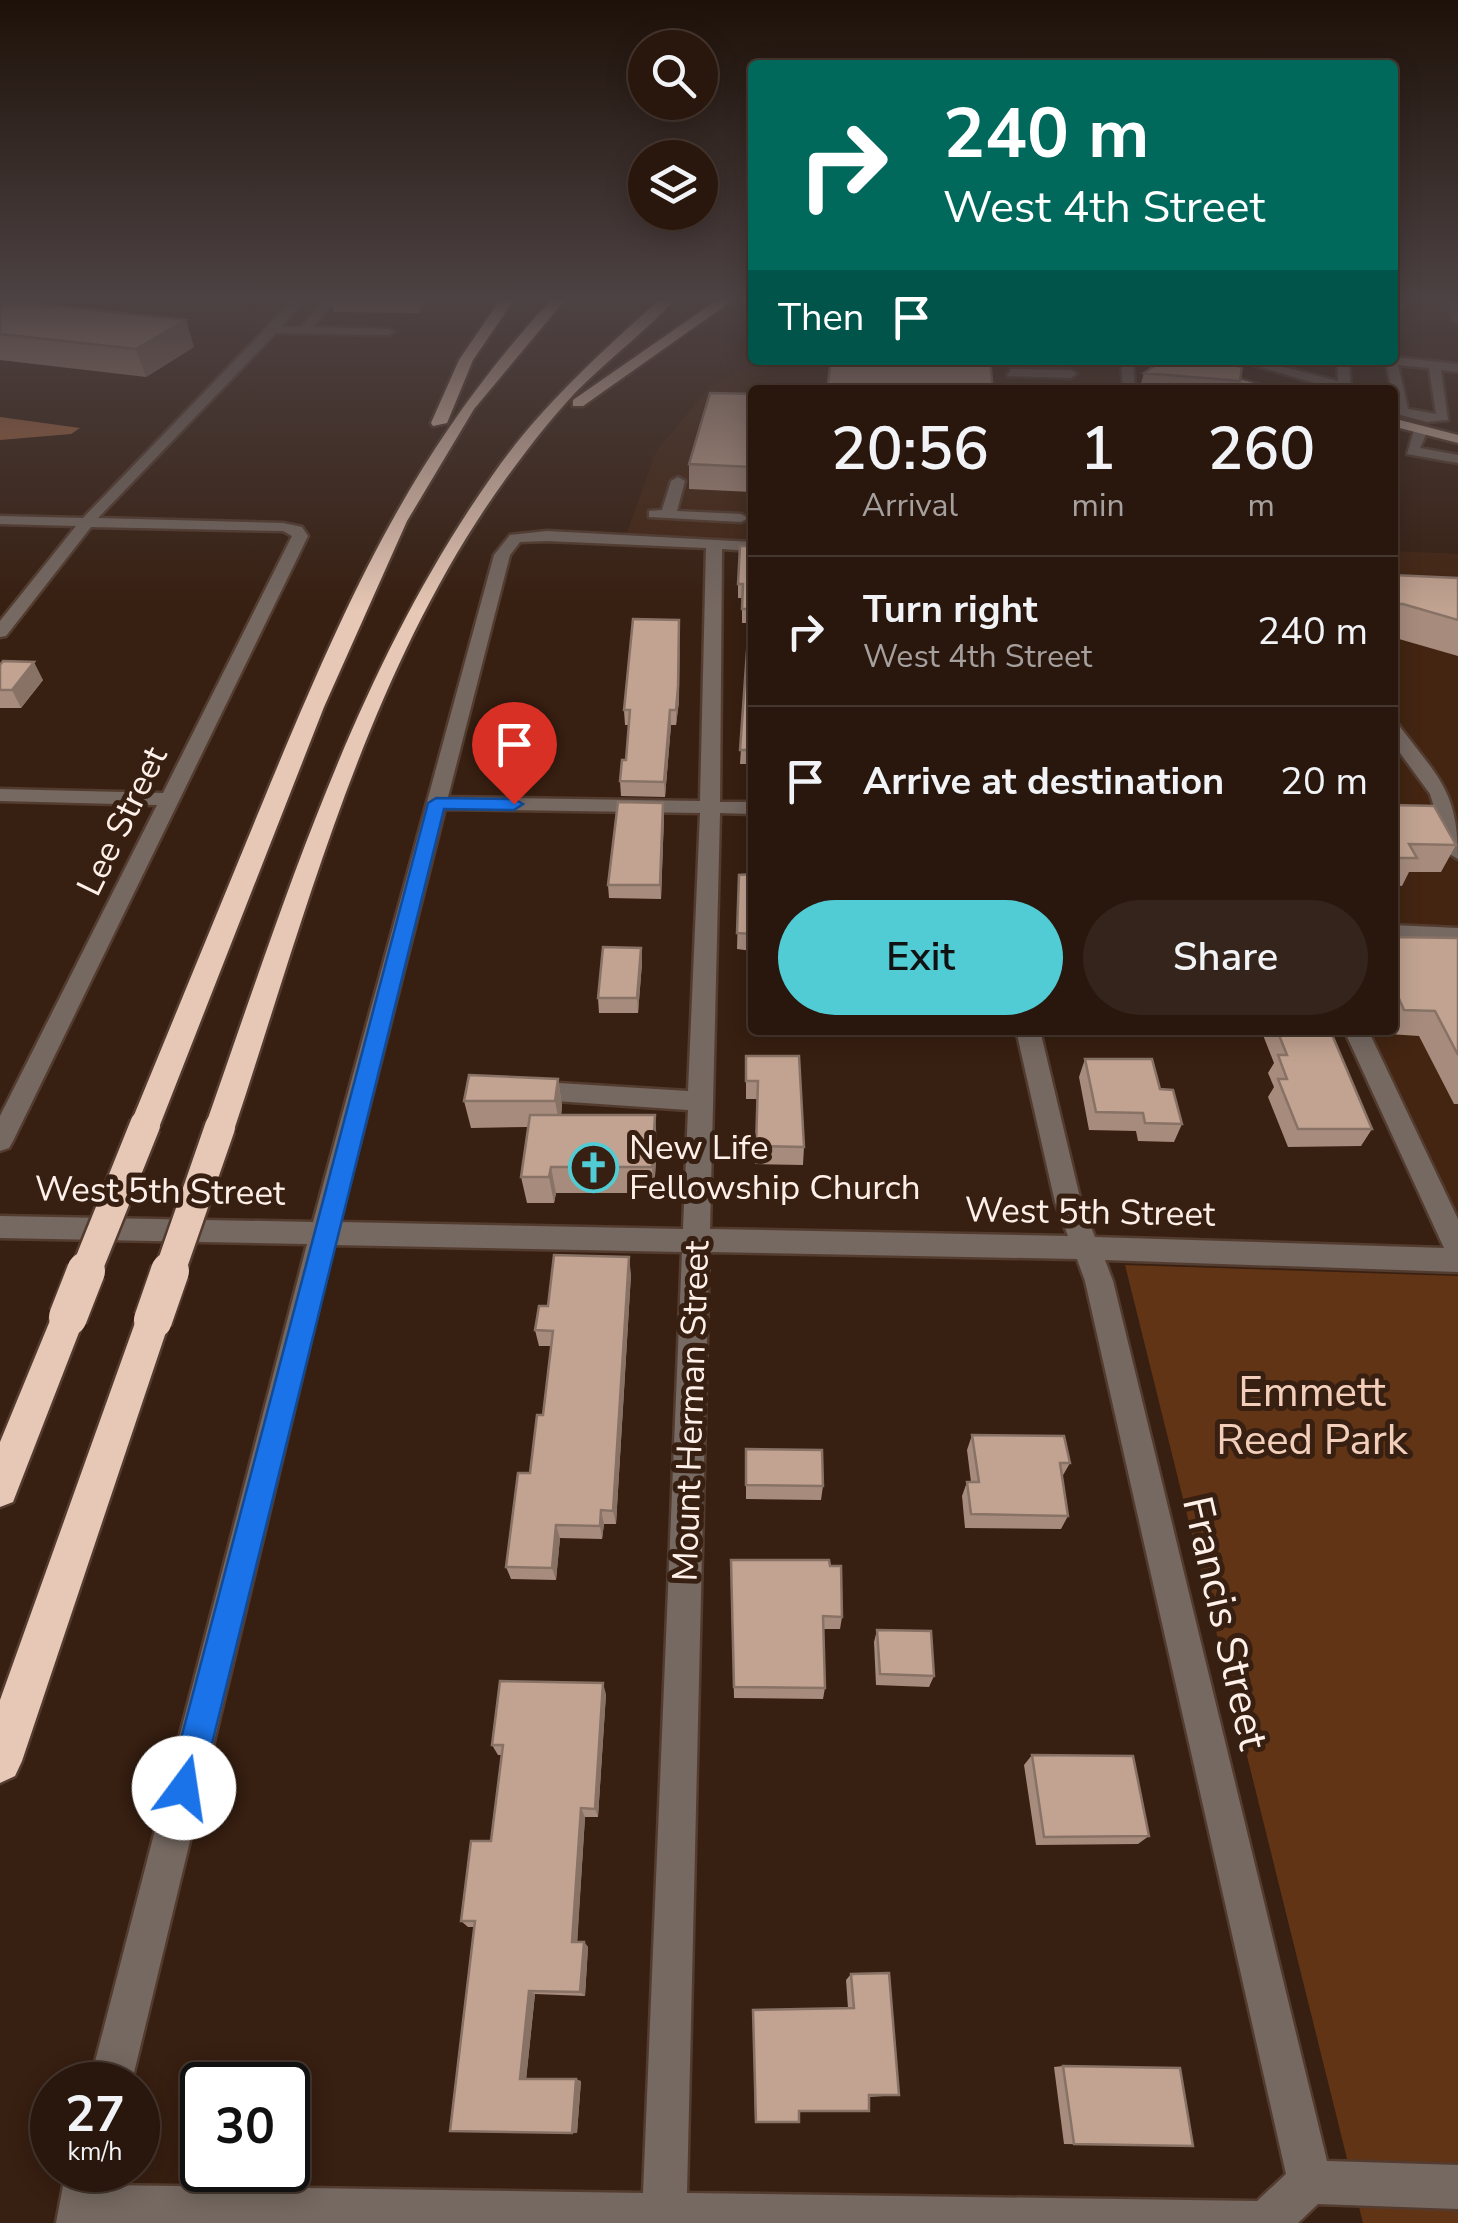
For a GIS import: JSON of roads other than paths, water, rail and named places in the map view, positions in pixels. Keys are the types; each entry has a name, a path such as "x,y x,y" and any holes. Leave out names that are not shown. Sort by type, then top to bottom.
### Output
{"highway":[{"path":"0,1488 329,668 448,404"},
{"path":"410,495 469,404"},
{"path":"0,1761 372,702 429,583 507,463 558,404"},
{"path":"507,463 578,404"}],"main road":[{"path":"1398,424 1458,439"}],"street":[{"path":"0,632 86,522 202,404"},
{"path":"1400,404 1402,411 1427,418 1443,417 1441,404"},
{"path":"1421,430 1412,450 1458,460"},
{"path":"116,2062 324,1231 502,555 515,538 547,536 746,546 747,518 661,514 678,481"},
{"path":"0,520 86,522"},
{"name":"Lee Street","path":"0,1141 299,538 296,530 86,522"},
{"name":"Mount Herman Street","path":"664,2217 710,808 714,544"},
{"path":"1398,736 1440,794 1458,853"},
{"path":"0,795 168,799"},
{"path":"436,803 748,808"},
{"path":"1398,932 1458,935"},
{"name":"Francis Street","path":"1029,1035 1056,1160 1098,1282 1310,2182"},
{"path":"1358,1035 1458,1248"},
{"path":"502,1088 701,1101"},
{"name":"West 5th Street","path":"0,1226 1084,1248 1458,1260"},
{"path":"81,2200 664,2217 1265,2223 1310,2182 1458,2186"}],"place":[{"name":"New Life Fellowship Church","path":"594,1167"}],"park label":[{"name":"Emmett Reed Park","path":"1312,1416"}]}
